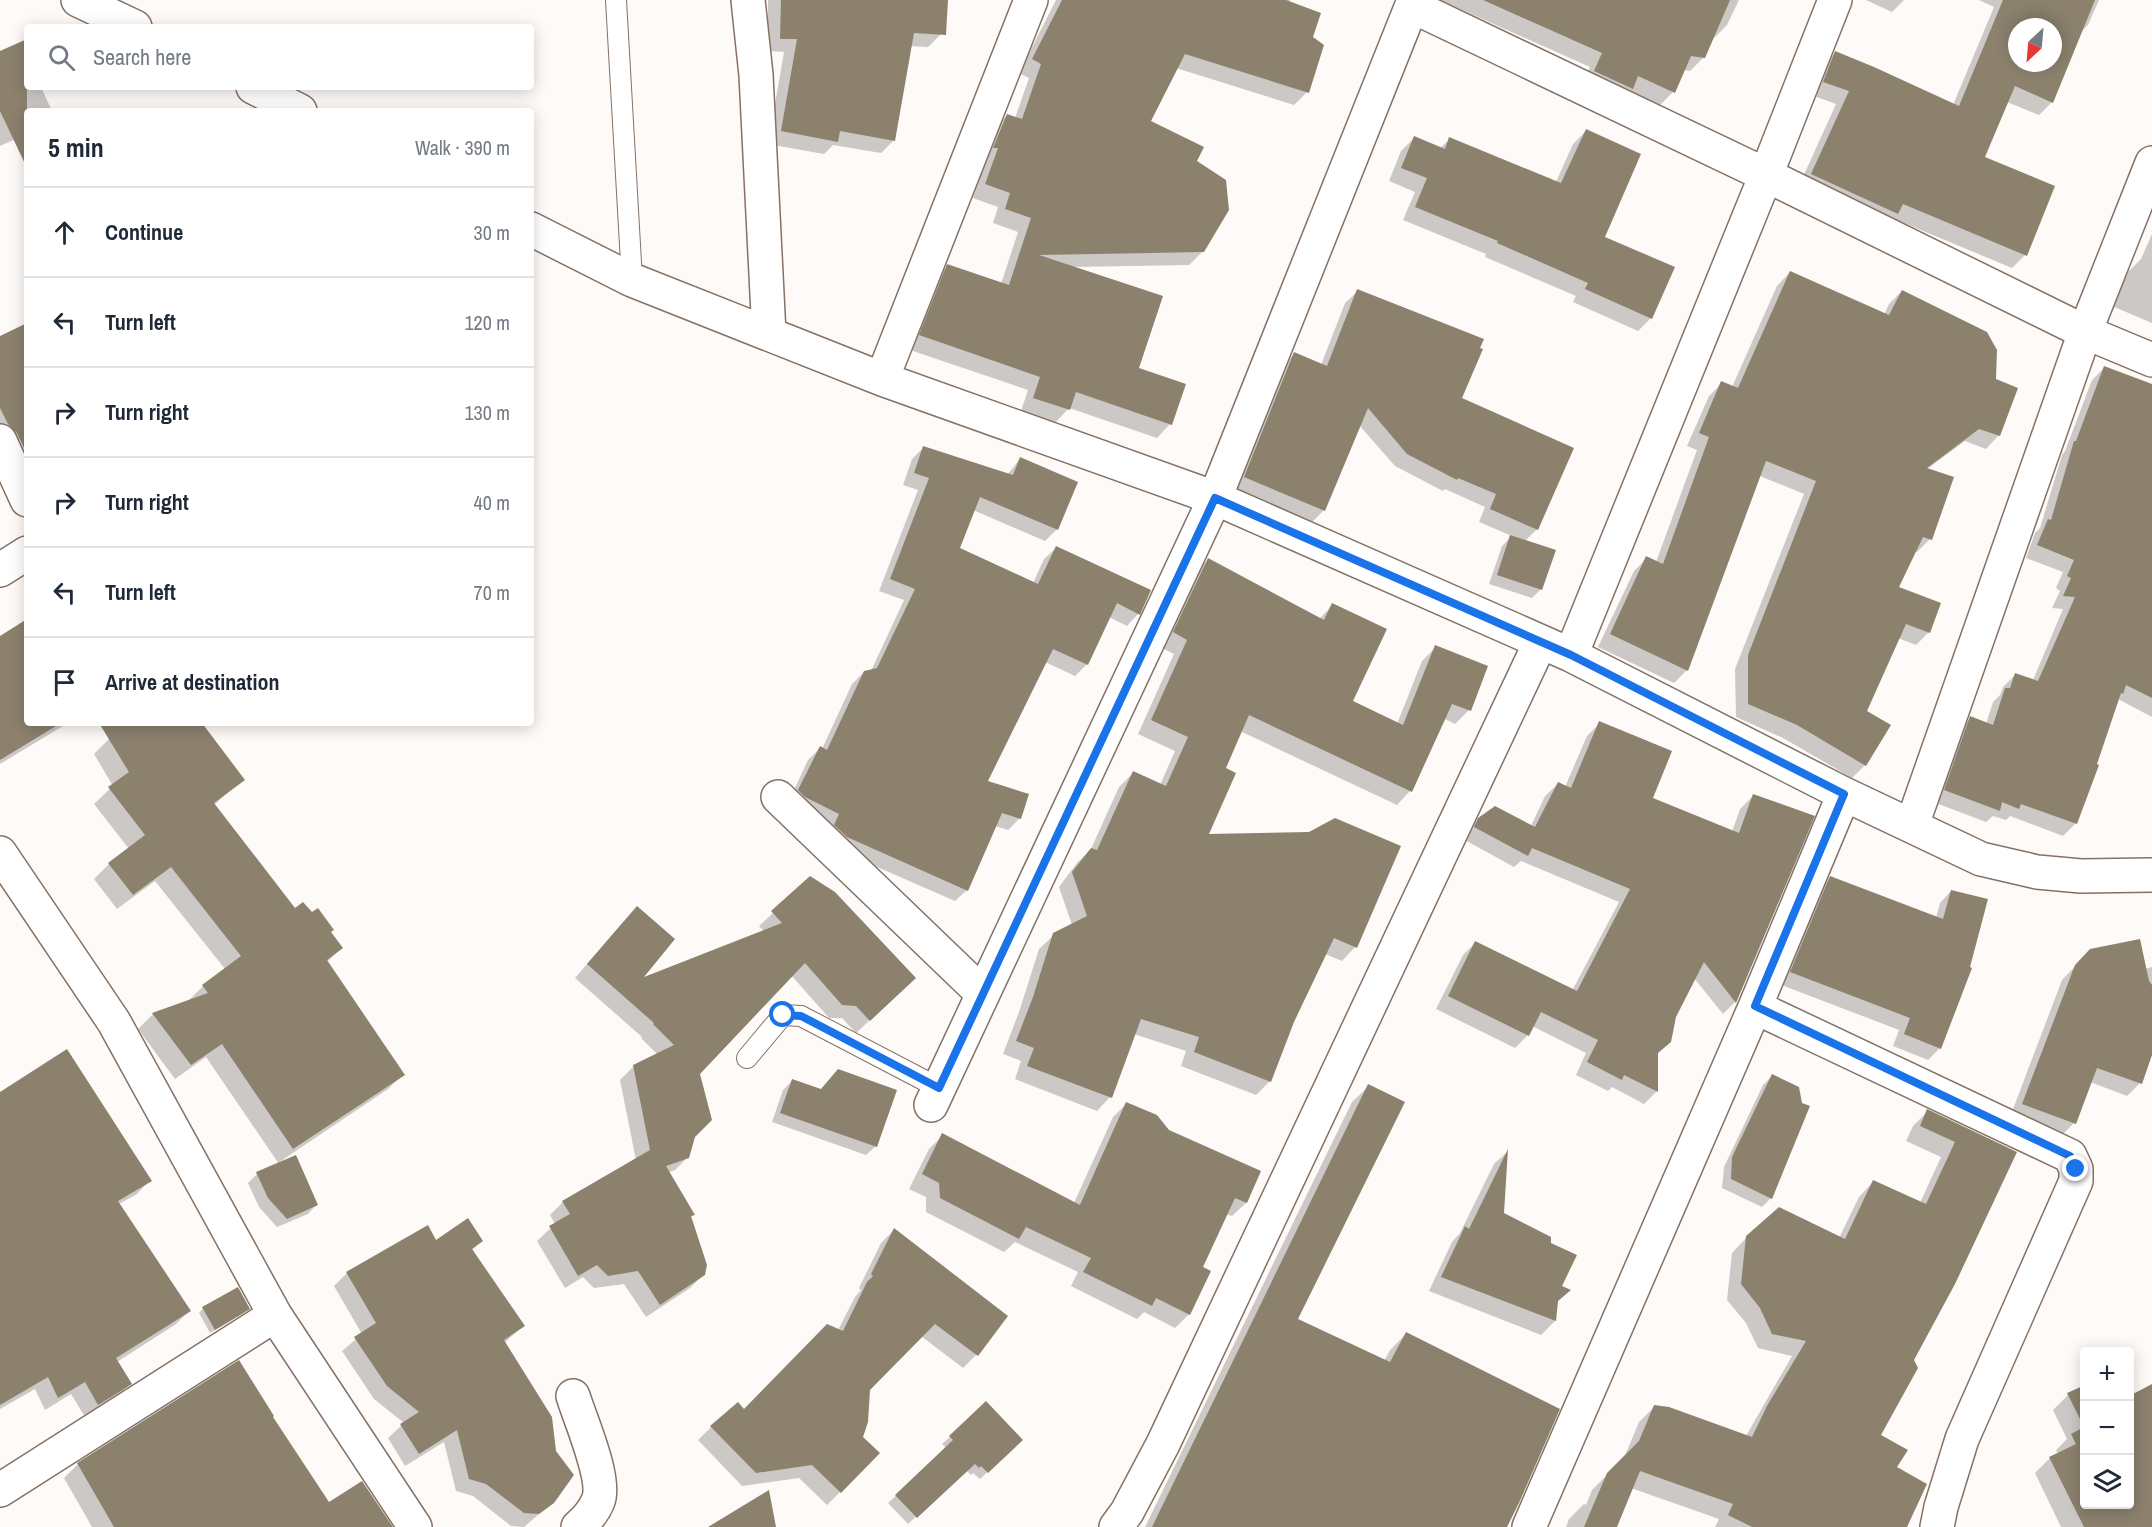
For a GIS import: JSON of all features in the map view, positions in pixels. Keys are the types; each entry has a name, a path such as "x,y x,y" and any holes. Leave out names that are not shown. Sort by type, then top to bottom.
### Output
{"street":[{"path":"78,0 129,24"},
{"path":"748,0 756,75 769,334"},
{"path":"882,379 1031,0"},
{"path":"1571,655 1835,0"},
{"path":"935,1097 1215,498 1413,3 2085,332 2152,360"},
{"path":"259,90 294,108"},
{"path":"1912,825 2085,332 2152,164"},
{"path":"534,231 632,280 882,379 1215,498 1571,655 1844,794 1981,859 2037,872 2081,876 2152,875"},
{"path":"0,441 24,493"},
{"path":"0,570 24,555"},
{"path":"1116,1527 1127,1512 1168,1433 1540,643"},
{"path":"1528,1527 1755,1006 1844,794"},
{"path":"778,797 983,994"},
{"path":"0,853 114,1022 275,1315 415,1527"},
{"path":"1755,1006 2070,1156 2076,1169 2076,1181 1962,1438 1937,1527"},
{"path":"0,1490 275,1315"},
{"path":"573,1396 600,1478 599,1500 585,1521 578,1527"}],"lane":[{"path":"616,0 632,280"},
{"path":"747,1058 783,1015 801,1016 935,1097"}],"building":[{"path":"781,0 948,0 946,35 914,33 895,141 840,131 838,142 781,131 797,39 780,39"},
{"path":"1062,0 1286,0 1321,13 1313,37 1324,45 1309,93 1185,54 1151,121 1204,147 1197,161 1226,180 1229,210 1204,252 1039,255 1163,296 1139,368 1186,384 1172,425 1076,392 1070,410 1033,398 1040,377 919,335 947,264 1009,285 1031,218 1005,209 1010,193 985,184 998,148 993,148 1007,114 1022,119 1041,64 1032,59"},
{"path":"1483,0 1730,0 1705,58 1691,56 1675,93 1638,76 1633,89 1594,71 1602,53"},
{"path":"2003,0 2095,0 2053,103 2015,86 1985,157 2055,186 2027,256 1903,204 1898,214 1811,174 1849,91 1823,82 1835,51 1959,106"},
{"path":"24,40 24,90 27,90 27,108 24,108 24,162 0,111 0,51"},
{"path":"1586,129 1641,154 1605,237 1675,267 1652,319 1585,289 1588,283 1497,243 1498,241 1415,207 1427,178 1401,168 1414,136 1445,149 1449,137 1561,183"},
{"path":"1790,271 1889,315 1902,290 1987,332 1997,350 1996,379 2018,388 2000,436 1979,429 1927,468 1954,477 1932,540 1923,537 1899,587 1941,603 1930,633 1906,624 1867,711 1891,725 1866,766 1797,725 1748,704 1748,655 1816,481 1766,461 1688,671 1610,634 1646,556 1663,564 1709,437 1699,433 1721,381 1738,388"},
{"path":"1357,289 1484,339 1480,348 1483,349 1462,398 1574,448 1538,530 1490,509 1496,494 1458,478 1457,480 1407,454 1368,408 1325,511 1244,477 1294,352 1327,366"},
{"path":"24,324 24,448 17,433 8,424 0,408 0,336"},
{"path":"2104,366 2152,384 2152,698 2126,685 2123,694 2121,693 2097,764 2099,765 2077,824 2021,804 2019,809 2002,802 2000,811 1944,790 1970,716 1993,725 2005,688 2010,688 2015,673 2038,681 2075,597 2063,596 2071,578 2067,576 2074,560 2037,545 2048,519 2051,520 2074,441 2076,441"},
{"path":"923,446 1013,475 1020,457 1078,482 1058,530 980,497 960,548 1038,584 1056,546 1151,590 1140,615 1117,603 1088,665 1053,649 988,781 1029,794 1021,819 1002,813 968,891 847,837 834,825 839,814 805,797 798,790 820,746 827,750 864,671 877,668 915,589 890,579 929,478 914,473"},
{"path":"1510,535 1556,550 1542,590 1497,575"},
{"path":"1208,558 1324,620 1332,603 1387,629 1353,701 1403,725 1435,645 1488,666 1471,711 1452,704 1412,792 1249,715 1226,768 1236,773 1209,834 1309,832 1335,818 1401,846 1357,948 1334,938 1294,1022 1271,1082 1194,1052 1199,1037 1141,1019 1112,1098 1027,1066 1034,1048 1016,1041 1033,997 1053,933 1087,916 1072,872 1091,848 1097,850 1133,771 1166,786 1188,737 1151,720 1187,640 1173,632"},
{"path":"24,621 24,726 56,726 0,760 0,636"},
{"path":"1599,721 1672,751 1653,798 1739,833 1753,794 1815,816 1736,1003 1704,962 1676,1017 1671,1042 1658,1053 1658,1092 1624,1075 1622,1080 1587,1062 1598,1040 1541,1012 1529,1036 1448,996 1475,941 1577,991 1630,889 1532,848 1528,856 1474,827 1478,818 1495,806 1535,827 1558,782 1571,788"},
{"path":"101,726 204,726 245,780 214,803 295,908 303,902 312,912 318,908 334,930 331,932 343,948 327,960 405,1075 293,1149 222,1044 191,1065 152,1013 208,993 202,985 241,956 171,867 133,895 108,863 145,835 108,787 129,772"},
{"path":"810,876 835,892 916,978 870,1021 856,1006 842,1005 805,963 700,1074 712,1120 695,1137 689,1158 666,1166 695,1215 691,1216 707,1265 705,1275 660,1305 638,1271 608,1276 597,1265 578,1276 549,1226 570,1214 562,1201 650,1150 633,1065 674,1045 654,1023 587,964 637,906 675,939 644,977 782,923 771,911"},
{"path":"1830,876 1943,919 1951,890 1988,899 1970,967 1972,968 1941,1049 1904,1034 1910,1018 1790,972"},
{"path":"2140,939 2149,981 2152,985 2152,1055 2142,1084 2097,1068 2076,1124 2022,1104 2075,965 2090,949"},
{"path":"67,1049 152,1181 118,1201 191,1311 116,1358 132,1384 98,1405 85,1382 58,1398 48,1377 0,1405 0,1092"},
{"path":"838,1069 897,1090 877,1147 780,1113 792,1079 821,1089"},
{"path":"1772,1074 1799,1087 1802,1103 1810,1106 1772,1199 1731,1179 1732,1157"},
{"path":"1368,1084 1405,1102 1298,1319 1390,1362 1406,1332 1560,1409 1519,1503 1507,1527 1152,1527"},
{"path":"1126,1102 1157,1115 1169,1130 1261,1171 1247,1203 1235,1198 1203,1267 1211,1271 1190,1315 1156,1298 1152,1306 1083,1272 1091,1258 1026,1227 1019,1239 940,1198 939,1183 922,1174 942,1133 1080,1205"},
{"path":"1927,1109 2017,1152 1955,1284 1914,1360 1918,1368 1881,1435 1908,1450 1897,1467 1927,1484 1907,1527 1752,1527 1728,1515 1733,1504 1640,1471 1617,1527 1584,1527 1607,1473 1639,1441 1654,1405 1669,1407 1752,1437 1767,1406 1806,1341 1772,1334 1760,1308 1741,1284 1746,1236 1779,1207 1845,1239 1873,1180 1926,1204 1955,1142 1920,1126"},
{"path":"1508,1149 1504,1213 1551,1237 1551,1243 1577,1255 1562,1286 1571,1290 1558,1301 1556,1321 1441,1277 1465,1226 1469,1229"},
{"path":"296,1155 318,1205 287,1219 268,1198 256,1172"},
{"path":"468,1218 483,1241 472,1249 525,1326 504,1340 552,1417 556,1451 574,1475 554,1503 539,1514 524,1513 486,1484 469,1479 457,1430 419,1454 400,1424 419,1412 387,1386 354,1337 376,1323 346,1272 428,1225 436,1240"},
{"path":"894,1228 1008,1316 978,1356 935,1324 870,1390 868,1422 863,1437 880,1453 841,1493 812,1465 756,1473 710,1426 738,1402 744,1409 827,1324 843,1331 867,1282 873,1276 871,1274"},
{"path":"238,1287 250,1309 215,1330 202,1307"},
{"path":"239,1360 329,1502 362,1481 393,1527 114,1527 77,1463"},
{"path":"2152,1384 2152,1527 2084,1527 2049,1457 2076,1444 2071,1434 2080,1429 2080,1509 2134,1509 2134,1393"},
{"path":"2080,1387 2080,1419 2067,1393"},
{"path":"986,1401 1023,1440 988,1473 975,1464 917,1518 895,1495 953,1440 949,1436"},
{"path":"769,1490 776,1527 708,1527"}],"route":[{"path":"783,1015 801,1016 939,1088 1215,498 1571,655 1844,794 1755,1006 2070,1156 2076,1169"}]}
